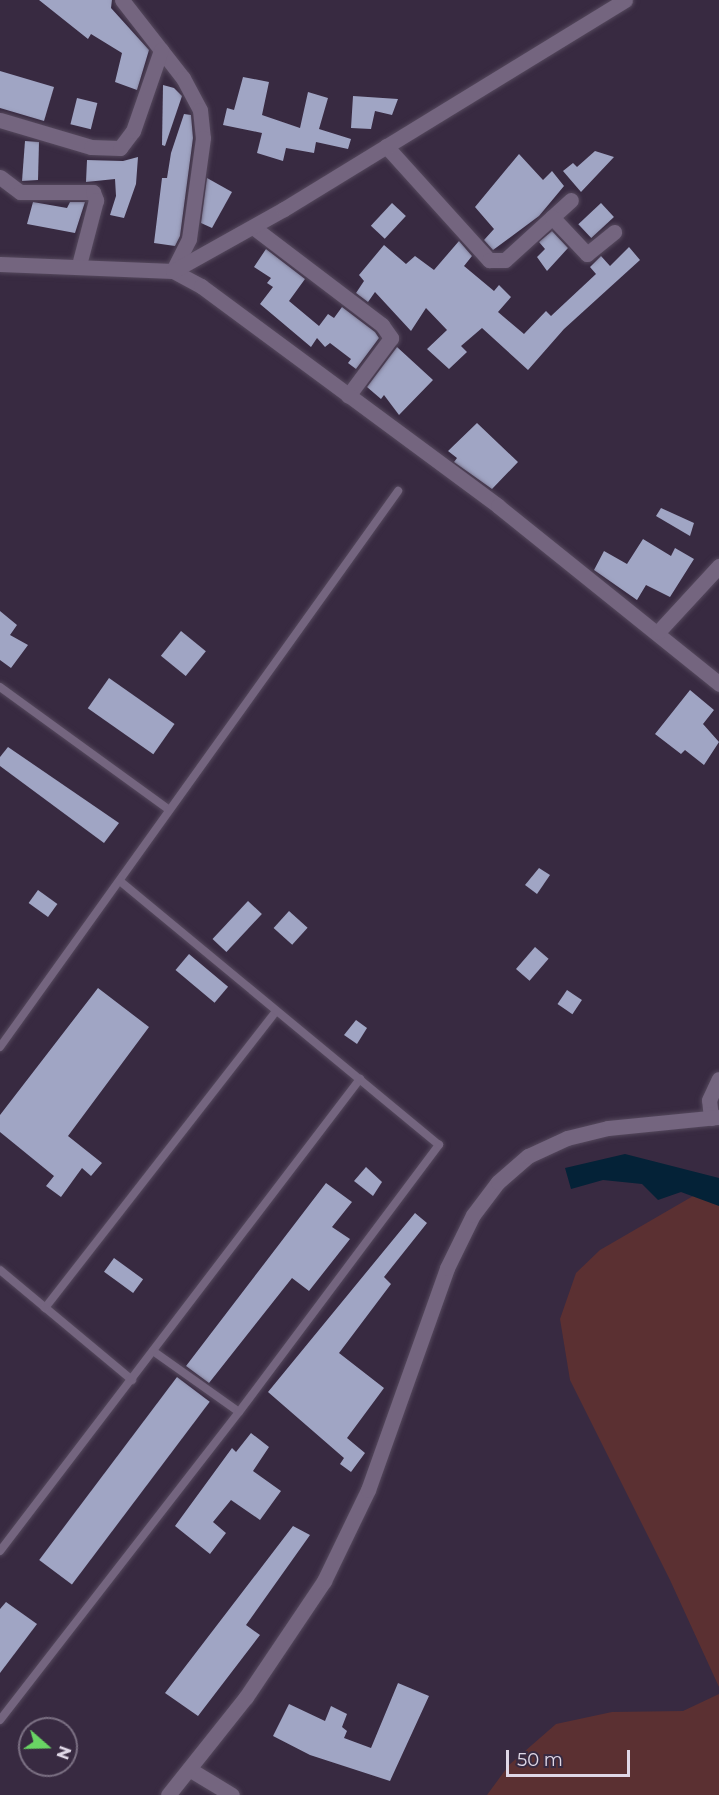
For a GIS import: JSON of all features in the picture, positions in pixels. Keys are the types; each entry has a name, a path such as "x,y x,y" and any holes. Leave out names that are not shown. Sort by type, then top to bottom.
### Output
{"street":[{"path":"122,0 161,50 200,110 203,138 189,239 173,271"},
{"path":"173,271 254,227 625,0"},
{"path":"0,120 91,147 120,148 133,131 161,50"},
{"path":"386,146 489,260 505,260 572,200"},
{"path":"0,177 20,192 93,192 96,200 79,266"},
{"path":"552,218 587,254 614,232"},
{"path":"254,227 382,325 391,338 348,396"},
{"path":"0,264 173,271 201,286 658,632 719,684"},
{"path":"658,632 719,566"},
{"path":"168,1795 246,1697 324,1581 368,1490 447,1268 473,1215 498,1182 528,1156 567,1138 608,1128 715,1118 709,1100 719,1079"},
{"path":"189,1769 232,1795"}],"lane":[{"path":"0,1047 398,491"},
{"path":"0,687 169,810"},
{"path":"0,1720 239,1412 439,1145 360,1079 275,1013 120,881"},
{"path":"45,1308 275,1013"},
{"path":"0,1551 360,1079"},
{"path":"0,1270 132,1380"},
{"path":"153,1351 239,1412"}],"shaded area":[{"path":"719,1181 719,1687 670,1580 570,1380 560,1319 576,1273 600,1250"},
{"path":"719,1694 719,1795 487,1795 509,1765 556,1724 612,1712 683,1711"}],"water":[{"path":"625,1154 719,1178 719,1206 681,1192 658,1200 642,1184 603,1180 571,1189 565,1168"}],"building":[{"path":"39,0 112,0 111,8 149,50 137,90 115,82 122,53 91,34 88,39"},
{"path":"0,71 54,87 44,121 0,108"},
{"path":"243,77 269,82 262,115 300,128 308,92 328,98 319,129 351,139 348,149 316,142 314,153 286,148 283,161 257,153 262,133 223,125 227,108 234,110"},
{"path":"163,85 174,88 182,96 165,146 162,145"},
{"path":"353,96 398,99 392,115 375,111 371,129 351,128"},
{"path":"77,98 97,103 91,129 70,124"},
{"path":"184,114 191,115 193,138 180,236 175,246 154,243 162,178 167,178 171,153"},
{"path":"25,141 39,142 38,180 22,181"},
{"path":"595,151 614,157 581,192 563,171 573,163 577,167"},
{"path":"519,154 543,180 552,171 564,186 539,216 493,250 484,240 494,229 475,207"},
{"path":"138,157 136,184 124,218 110,215 116,196 115,179 86,182 87,160 123,161"},
{"path":"207,178 232,192 212,228 201,223"},
{"path":"33,202 67,208 70,202 85,202 75,233 27,224"},
{"path":"392,203 406,216 385,239 371,226"},
{"path":"601,203 614,217 591,238 578,224"},
{"path":"552,231 568,248 547,271 537,257 545,249 539,242"},
{"path":"459,241 472,256 464,266 494,291 499,285 511,297 498,312 524,334 546,311 551,316 596,274 590,267 601,256 610,266 629,247 640,260 564,329 528,370 482,328 461,346 467,352 449,369 427,349 447,330 426,308 411,331 375,292 368,302 356,293 364,281 359,275 384,245 406,264 415,256 434,270"},
{"path":"266,249 305,279 289,301 319,326 328,314 334,318 342,307 375,332 379,338 356,369 348,363 351,359 330,343 325,347 317,338 311,347 260,304 273,287 267,283 271,278 254,267"},
{"path":"397,347 433,380 399,415 384,395 381,399 367,387"},
{"path":"477,423 518,462 492,489 454,462 457,458 448,451"},
{"path":"661,508 694,523 690,536 656,516"},
{"path":"643,539 671,556 675,548 694,559 670,597 646,585 637,600 594,570 604,551 627,564"},
{"path":"0,611 17,625 10,635 28,645 11,668 0,660"},
{"path":"181,631 206,651 186,676 161,656"},
{"path":"109,678 175,724 153,754 88,708"},
{"path":"690,690 714,710 703,724 719,742 704,765 685,750 681,754 655,734"},
{"path":"8,747 119,823 104,843 0,766 0,757"},
{"path":"539,868 550,875 537,894 525,885"},
{"path":"38,890 57,904 48,917 29,903"},
{"path":"248,901 262,914 226,952 213,939"},
{"path":"289,911 308,928 292,945 274,928"},
{"path":"535,947 549,959 530,981 516,969"},
{"path":"189,954 228,987 215,1003 176,970"},
{"path":"98,988 149,1027 68,1136 102,1163 91,1176 82,1168 61,1197 46,1186 54,1176 0,1132 0,1115"},
{"path":"567,990 582,1000 572,1014 557,1004"},
{"path":"356,1020 367,1028 357,1044 344,1035"},
{"path":"366,1167 382,1182 373,1196 354,1181"},
{"path":"326,1183 352,1202 332,1227 350,1239 309,1291 292,1278 209,1383 186,1366"},
{"path":"415,1213 427,1223 384,1277 391,1284 339,1353 384,1388 347,1438 365,1453 351,1472 340,1464 344,1458 268,1392"},
{"path":"114,1258 143,1279 133,1293 104,1272"},
{"path":"177,1377 210,1402 72,1585 39,1560"},
{"path":"251,1433 269,1447 253,1471 281,1491 260,1520 231,1500 213,1522 226,1533 210,1554 175,1526 232,1448 236,1452"},
{"path":"293,1526 310,1535 246,1625 260,1635 198,1716 165,1693"},
{"path":"6,1602 37,1624 0,1673 0,1609"},
{"path":"398,1683 429,1696 390,1781 310,1755 273,1736 289,1704 325,1721 331,1706 347,1714 342,1727 347,1731 344,1738 371,1748"}]}
